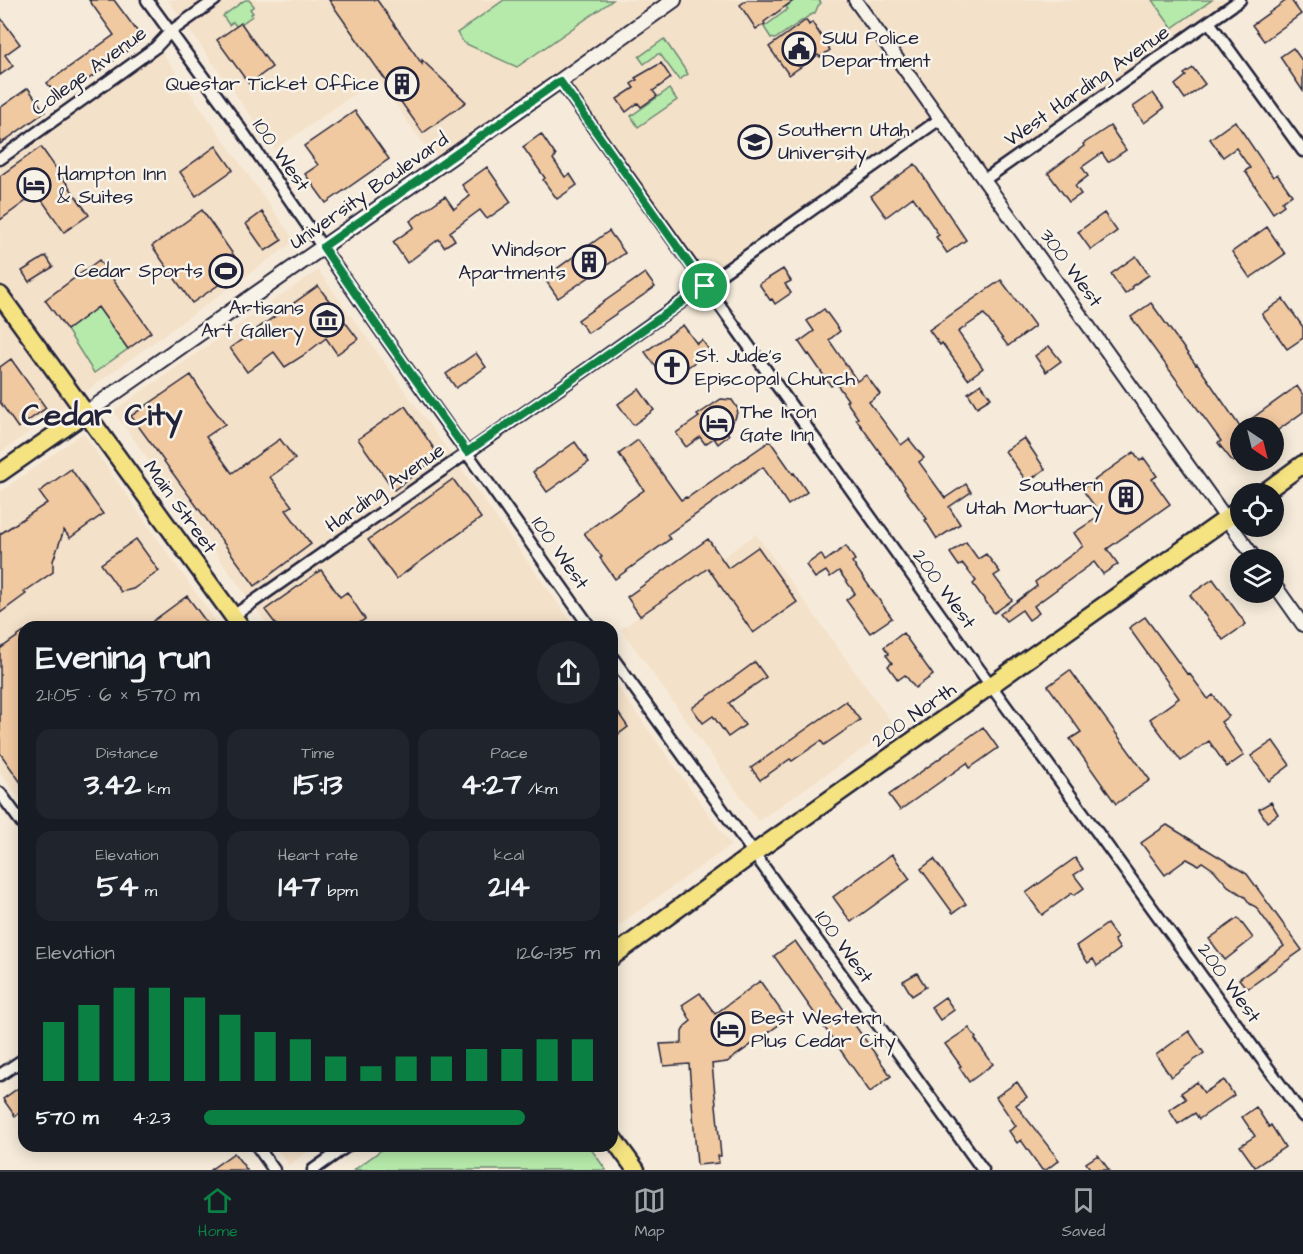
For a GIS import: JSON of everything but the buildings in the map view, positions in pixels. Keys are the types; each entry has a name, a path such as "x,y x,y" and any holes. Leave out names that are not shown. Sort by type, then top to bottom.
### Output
{"main road":[{"name":"University Boulevard","path":"86,413 674,0"},
{"name":"Main Street","path":"0,295 237,621"},
{"path":"0,473 86,413"},
{"path":"1277,483 1303,464"},
{"name":"200 North","path":"618,953 754,853 1230,517"},
{"path":"618,1145 636,1170"}],"street":[{"name":"100 West","path":"147,0 233,118 586,621"},
{"name":"College Avenue","path":"0,159 156,47 170,32 215,0"},
{"name":"300 West","path":"855,0 984,180 1230,509"},
{"name":"West Harding Avenue","path":"984,180 1240,0"},
{"path":"1209,22 1303,151"},
{"name":"200 West","path":"560,81 991,686 1303,1116"},
{"name":"Harding Avenue","path":"237,621 467,452 573,380 940,119"},
{"path":"1284,598 1303,625"},
{"name":"100 West","path":"618,665 983,1170"},
{"path":"0,793 18,818"},
{"path":"0,1076 18,1063"},
{"path":"261,1152 274,1170"},
{"path":"313,1170 338,1152"}],"shaded area":[{"name":"Southern Utah University","path":"168,0 1240,0 984,180 940,119 705,286 560,82 441,165 431,151 429,152 377,78 275,150"},
{"path":"161,51 295,241 0,453 0,167"},
{"path":"318,270 571,621 265,621 113,411"},
{"path":"83,433 216,621 18,621 18,797 0,773 0,492"},
{"path":"756,534 895,727 758,821 621,629"},
{"path":"618,687 731,845 618,926"},
{"path":"279,1152 307,1152 289,1165"}],"green space":[{"path":"245,0 249,0 254,6 250,9 252,16 237,27 233,22 229,25 223,16"},
{"path":"504,0 613,0 517,67 464,43 457,33"},
{"path":"795,0 819,0 821,3 815,13 775,39 771,38 764,27 788,9 786,7"},
{"path":"1152,0 1212,0 1172,28"},
{"path":"664,39 688,74 679,80 660,54 644,64 639,57"},
{"path":"669,89 677,100 638,127 631,116"},
{"path":"98,307 128,349 94,373 67,330"},
{"path":"379,1152 593,1152 606,1170 354,1170"}],"place":[{"name":"SUU Police Department","path":"799,49"},
{"name":"Questar Ticket Office","path":"402,84"},
{"name":"Southern Utah University","path":"755,142"},
{"name":"Hampton Inn & Suites","path":"34,185"},
{"name":"Windsor Apartments","path":"589,262"},
{"name":"Cedar Sports","path":"226,271"},
{"name":"Artisans Art Gallery","path":"327,320"},
{"name":"St. Jude's Episcopal Church","path":"672,367"},
{"name":"The Iron Gate Inn","path":"717,423"},
{"name":"Southern Utah Mortuary","path":"1126,497"},
{"name":"Best Western Plus Cedar City","path":"728,1029"}],"district":[{"name":"Cedar City","path":"102,415"}],"route":[{"path":"560,81 705,286 467,452 323,247 560,81"}]}
